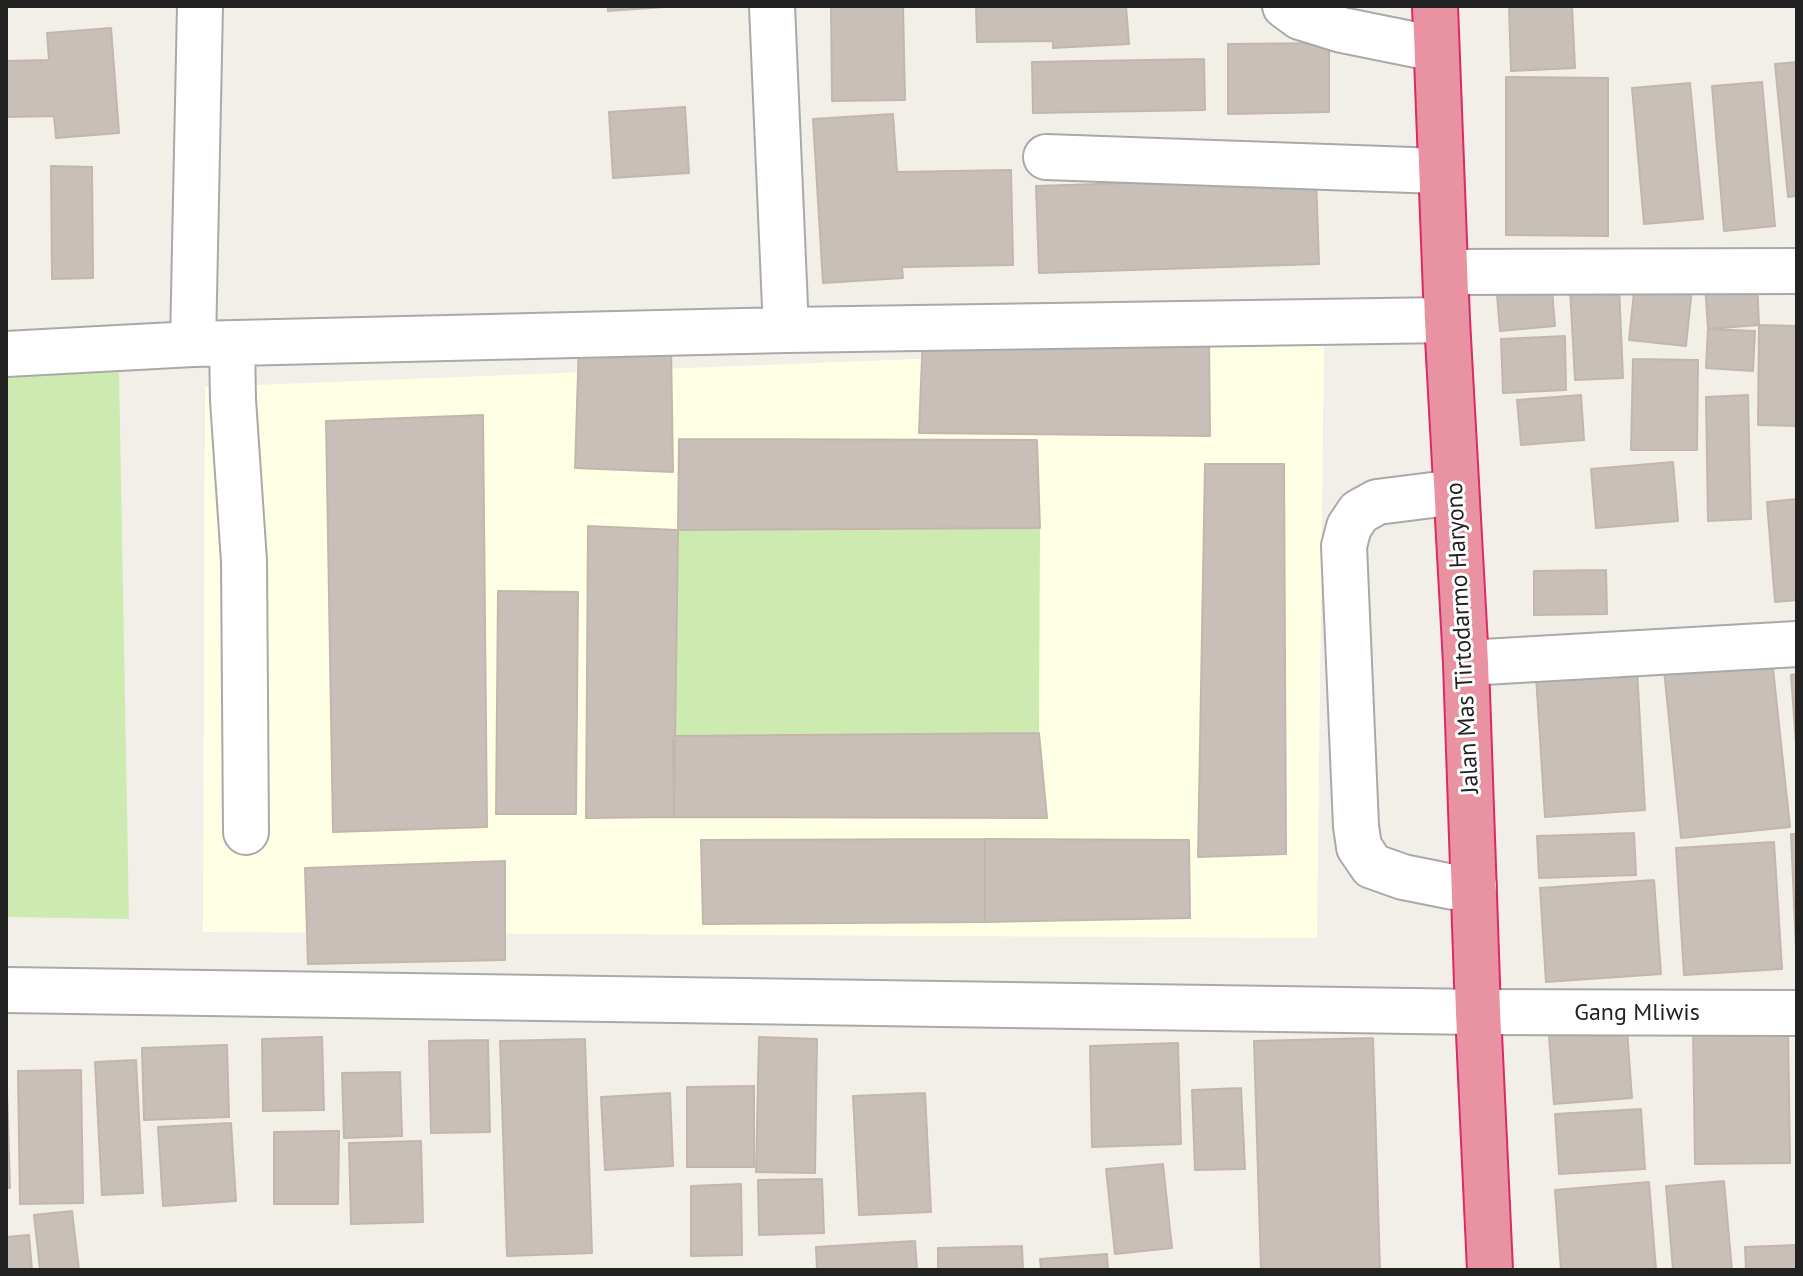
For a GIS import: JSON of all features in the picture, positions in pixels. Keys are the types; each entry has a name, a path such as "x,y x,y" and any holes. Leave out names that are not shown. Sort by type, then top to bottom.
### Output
{"highway":[{"name":"Jalan Mas Tirtodarmo Haryono","path":"1435,6 1447,320 1466,663 1490,1270"}],"street":[{"path":"200,6 212,344 233,400 244,561 246,832"},
{"path":"772,6 786,330"},
{"path":"1285,6 1300,17 1342,30 1436,49"},
{"path":"1046,157 1440,171"},
{"path":"1446,272 1797,271"},
{"path":"6,354 212,344 786,330 1447,320"},
{"path":"1456,492 1377,502 1359,512 1349,527 1344,546 1356,826 1359,847 1372,866 1403,877 1453,887 1474,886"},
{"path":"1466,663 1797,644"},
{"name":"Gang Mliwis","path":"6,990 1478,1012 1797,1013"}],"shaded area":[{"path":"1324,343 1317,938 203,932 205,387"}],"green space":[{"path":"119,372 129,919 6,917 6,376"},
{"path":"1040,528 1039,733 673,736 678,530"}],"building":[{"path":"608,6 679,6 608,11"},
{"path":"831,6 903,6 905,100 832,101"},
{"path":"976,6 1126,6 1129,44 1053,48 1053,41 977,42"},
{"path":"1509,6 1572,6 1575,68 1511,71"},
{"path":"111,28 119,133 56,138 54,116 6,117 6,61 49,60 47,33"},
{"path":"1329,43 1329,112 1228,114 1228,44"},
{"path":"1204,59 1205,110 1033,113 1032,62"},
{"path":"1797,62 1797,196 1788,197 1775,64"},
{"path":"1506,77 1608,78 1608,236 1506,235"},
{"path":"1762,82 1775,226 1724,231 1712,86"},
{"path":"1690,83 1703,219 1644,224 1632,88"},
{"path":"685,107 689,173 613,178 609,112"},
{"path":"893,114 897,172 1011,170 1013,265 902,267 903,278 823,283 813,119"},
{"path":"51,166 92,167 93,278 52,279"},
{"path":"1316,177 1319,264 1039,273 1036,186"},
{"path":"1551,278 1555,326 1500,331 1496,283"},
{"path":"1757,280 1759,325 1708,329 1705,283"},
{"path":"1635,282 1692,288 1686,346 1629,340"},
{"path":"1619,286 1623,378 1575,380 1570,288"},
{"path":"1759,325 1797,326 1797,426 1758,425"},
{"path":"1708,329 1755,331 1753,371 1706,368"},
{"path":"923,333 1209,336 1210,436 919,433"},
{"path":"1565,336 1566,390 1503,393 1501,339"},
{"path":"579,342 671,345 673,472 575,468"},
{"path":"1633,359 1698,360 1697,450 1631,450"},
{"path":"1581,395 1584,440 1521,445 1517,400"},
{"path":"1748,395 1751,519 1708,521 1706,397"},
{"path":"483,415 487,827 333,832 326,421"},
{"path":"679,439 1037,440 1040,528 678,530"},
{"path":"1673,462 1678,521 1596,528 1591,469"},
{"path":"1205,464 1284,464 1286,854 1198,857"},
{"path":"1797,499 1797,600 1775,602 1767,502"},
{"path":"588,526 678,530 674,817 586,818"},
{"path":"1606,570 1607,614 1534,615 1534,571"},
{"path":"498,591 578,592 576,814 496,814"},
{"path":"1772,659 1790,827 1681,838 1664,670"},
{"path":"1637,670 1645,810 1545,817 1536,676"},
{"path":"1797,674 1797,758 1791,675"},
{"path":"1039,733 1047,818 674,817 673,736"},
{"path":"1634,833 1636,875 1539,878 1537,836"},
{"path":"1791,834 1797,834 1796,949"},
{"path":"985,839 1189,840 1190,918 985,922"},
{"path":"985,839 985,922 703,924 701,840"},
{"path":"1774,842 1782,969 1684,975 1676,848"},
{"path":"505,861 505,960 308,964 305,868"},
{"path":"1654,880 1661,974 1546,982 1540,888"},
{"path":"1626,1016 1632,1098 1554,1104 1548,1022"},
{"path":"1788,1026 1790,1163 1695,1164 1693,1027"},
{"path":"322,1037 324,1110 263,1111 262,1039"},
{"path":"759,1037 817,1039 815,1173 756,1172"},
{"path":"1373,1038 1380,1270 1261,1270 1254,1041"},
{"path":"585,1039 592,1253 507,1256 500,1041"},
{"path":"488,1040 490,1132 431,1133 429,1041"},
{"path":"1178,1043 1181,1144 1092,1147 1090,1046"},
{"path":"227,1045 229,1117 144,1120 142,1048"},
{"path":"6,1056 10,1188 6,1188"},
{"path":"136,1060 143,1193 102,1195 95,1062"},
{"path":"81,1070 83,1203 20,1204 18,1071"},
{"path":"400,1072 402,1136 344,1138 342,1073"},
{"path":"754,1086 754,1167 687,1167 687,1087"},
{"path":"1241,1088 1245,1169 1195,1170 1192,1090"},
{"path":"670,1093 673,1166 605,1170 601,1097"},
{"path":"925,1093 931,1212 859,1215 853,1096"},
{"path":"1641,1109 1645,1169 1559,1174 1555,1114"},
{"path":"231,1123 236,1201 163,1206 158,1127"},
{"path":"339,1131 338,1204 274,1204 274,1132"},
{"path":"421,1141 423,1222 351,1224 349,1143"},
{"path":"1163,1164 1172,1248 1115,1254 1106,1169"},
{"path":"822,1179 824,1233 759,1235 758,1180"},
{"path":"1724,1181 1732,1270 1673,1270 1666,1186"},
{"path":"1649,1182 1656,1270 1561,1270 1555,1190"},
{"path":"741,1184 742,1255 691,1256 691,1186"},
{"path":"72,1211 79,1270 40,1270 34,1215"},
{"path":"29,1235 32,1270 6,1270 6,1237"},
{"path":"915,1241 917,1270 817,1270 816,1247"},
{"path":"1797,1245 1797,1270 1746,1270 1745,1247"},
{"path":"1022,1246 1023,1270 938,1270 938,1248"},
{"path":"1107,1254 1108,1270 1041,1270 1040,1259"}]}
